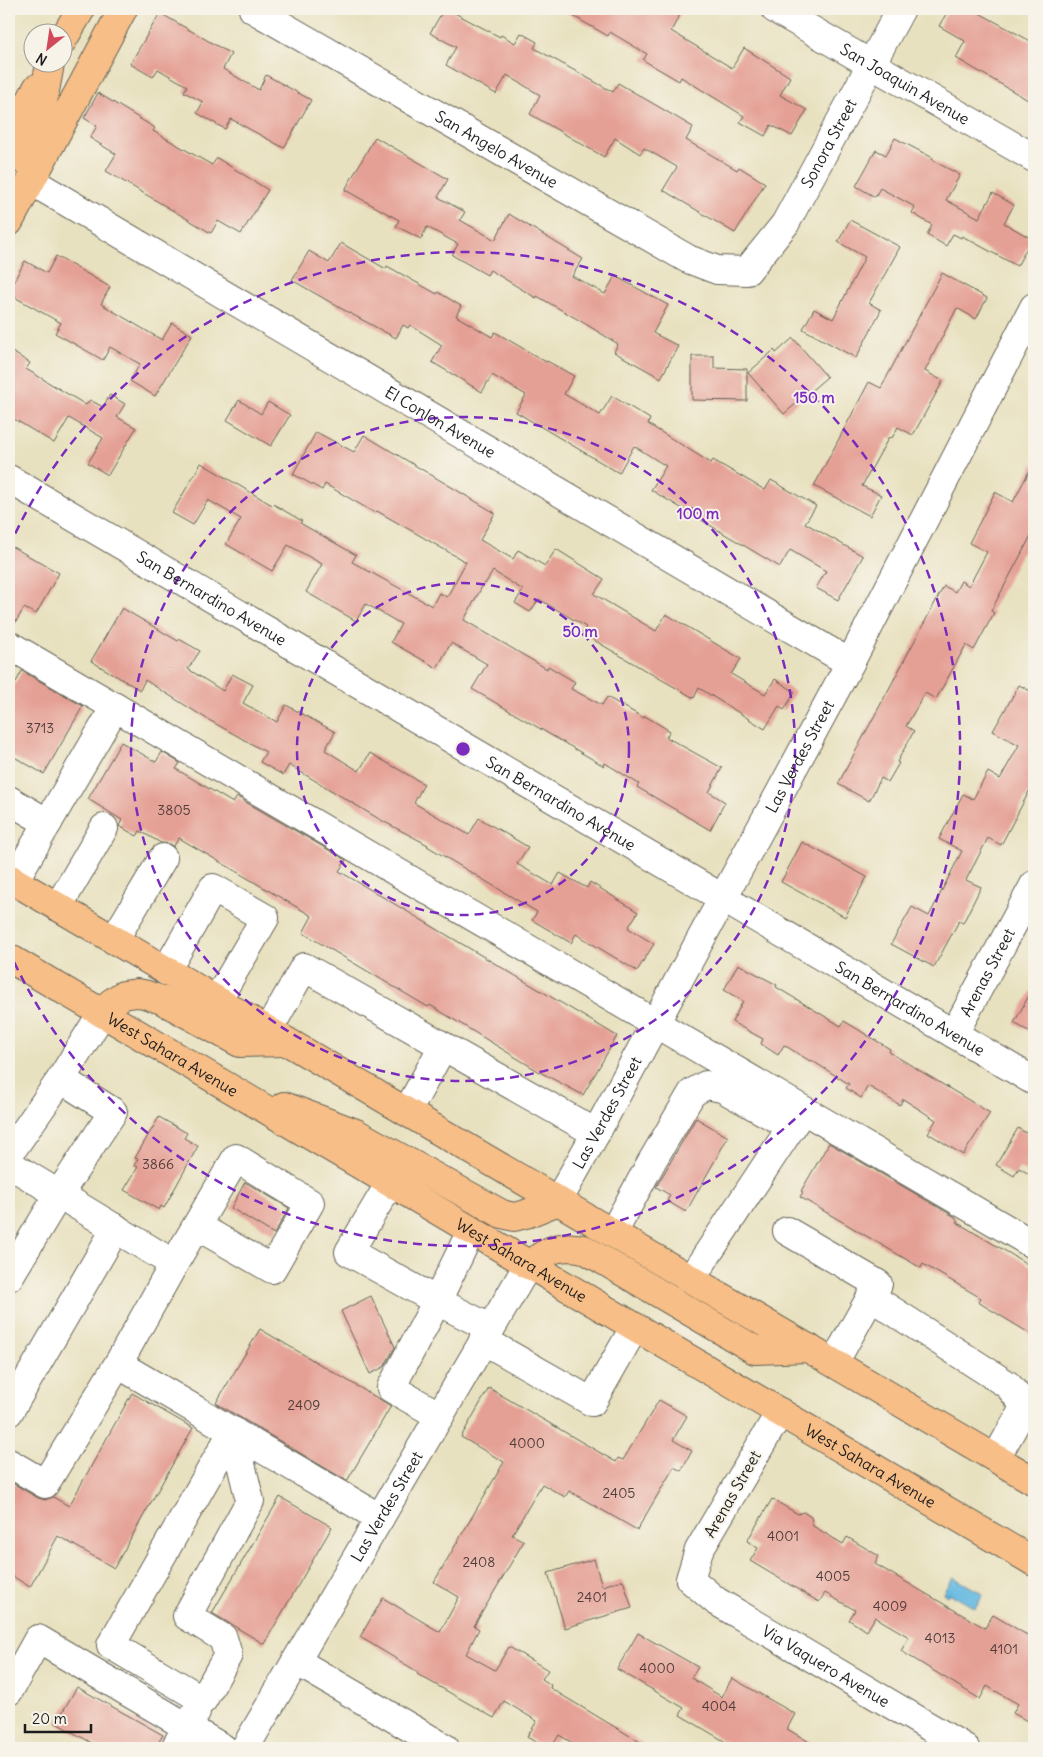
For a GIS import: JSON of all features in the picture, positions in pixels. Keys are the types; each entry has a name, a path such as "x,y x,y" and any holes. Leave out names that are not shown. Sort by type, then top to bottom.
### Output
{"main road":[{"path":"72,25 81,9"},
{"path":"9,222 123,9"},
{"path":"9,141 46,72"},
{"path":"31,181 26,170 26,161 38,129 50,72"},
{"path":"11,880 1034,1479"},
{"name":"West Sahara Avenue","path":"9,958 1034,1562"},
{"path":"102,1014 111,1003 123,996 137,993 162,1000 240,1043 278,1036"},
{"path":"214,1080 356,1132 502,1214 514,1217 558,1201"},
{"path":"528,1265 552,1249 569,1246 584,1249 755,1350 809,1348"}],"street":[{"name":"San Angelo Avenue","path":"253,9 688,259 717,270 747,271"},
{"name":"San Joaquin Avenue","path":"776,9 1034,158"},
{"name":"Sonora Street","path":"747,271 785,224 901,9"},
{"name":"El Conlon Avenue","path":"31,181 850,663"},
{"name":"Las Verdes Street","path":"558,1201 850,663 1034,307"},
{"name":"San Bernardino Avenue","path":"9,480 1034,1081"},
{"path":"12,654 114,707 654,1023 797,1119 1034,1246"},
{"path":"11,880 48,823 114,707"},
{"path":"9,800 48,823"},
{"path":"58,907 104,828"},
{"path":"114,940 163,858"},
{"name":"Arenas Street","path":"954,1034 1034,885"},
{"path":"166,971 213,888 265,918 217,1000"},
{"path":"278,1036 304,967 596,1134"},
{"path":"9,1154 61,1079 102,1014"},
{"path":"407,1112 443,1046"},
{"path":"9,1277 59,1194 113,1112 61,1079"},
{"path":"613,1233 692,1093 706,1085 722,1088 797,1119"},
{"path":"691,1279 797,1119"},
{"path":"9,1463 45,1484 118,1364 174,1264 236,1158 310,1203 272,1269 197,1226"},
{"path":"9,1164 174,1264"},
{"path":"390,1183 349,1252 438,1301 592,1402 634,1328"},
{"path":"9,1412 116,1228"},
{"path":"440,1416 390,1388 438,1301 471,1231"},
{"path":"787,1231 878,1284 834,1363"},
{"name":"Las Verdes Street","path":"245,1748 528,1265"},
{"path":"871,1297 1008,1385 1030,1409 996,1458"},
{"path":"118,1364 380,1518"},
{"name":"Arenas Street","path":"690,1579 699,1550 780,1412"},
{"path":"203,1700 111,1644 233,1431"},
{"path":"181,1738 228,1655 223,1638 187,1616 250,1501 233,1431"},
{"name":"Via Vaquero Avenue","path":"690,1579 716,1601 965,1748"},
{"path":"9,1691 38,1639 181,1738 223,1748"},
{"path":"296,1661 445,1748"}],"water":[{"path":"953,1577 983,1594 975,1608 949,1593 947,1596 943,1593"}],"building":[{"path":"444,9 515,43 521,33 537,42 534,48 613,92 618,83 693,127 686,140 737,170 739,167 765,183 735,233 663,190 677,167 644,148 640,154 615,138 604,157 530,114 540,95 507,75 496,94 446,65 456,47 430,33"},
{"path":"561,9 683,9 671,31 732,68 744,48 790,77 780,95 807,110 792,136 771,125 765,136 740,122 744,116 681,77 679,81 643,60 647,54 610,32 608,36"},
{"path":"949,9 972,9 1034,43 1034,89 1028,100 956,58 965,41 939,26"},
{"path":"160,13 231,54 223,69 259,90 266,75 311,100 284,148 231,119 225,129 197,113 203,102 184,92 187,86 158,69 153,77 130,64"},
{"path":"98,93 155,128 153,131 212,165 217,158 268,190 241,234 218,221 211,233 106,171 116,154 90,138 97,126 84,118"},
{"path":"375,137 448,179 438,197 465,212 460,220 495,240 509,214 583,259 572,276 605,294 615,276 668,305 653,333 678,346 661,378 614,352 618,344 584,323 537,296 536,298 490,270 487,275 452,255 458,244 427,227 421,239 396,226 399,220 345,190"},
{"path":"895,138 960,175 946,200 979,218 993,193 1014,205 1004,223 1032,239 1017,266 962,236 961,238 953,234 946,246 927,235 932,225 912,213 915,207 880,188 875,197 856,186 876,150 886,155"},
{"path":"850,220 900,247 869,303 881,310 856,358 803,329 814,309 833,319 865,257 838,242"},
{"path":"341,243 386,269 387,266 461,306 456,316 492,337 495,332 574,376 564,394 600,415 612,396 650,419 648,424 711,463 713,460 765,490 771,480 816,506 805,523 863,556 838,600 816,588 826,571 790,550 780,567 651,490 666,466 634,446 619,473 516,412 526,395 492,375 482,392 432,362 442,345 410,325 408,328 403,325 396,338 292,280 309,251 329,263"},
{"path":"56,256 110,287 101,304 162,340 172,323 192,335 155,396 130,381 140,364 110,347 103,360 55,333 61,323 9,294 9,290 25,261 47,273"},
{"path":"942,273 987,298 976,319 957,308 925,371 943,381 913,435 898,427 892,438 889,437 862,486 881,495 870,516 814,486 869,382 881,388"},
{"path":"793,338 827,377 784,414 748,373 774,350 776,353"},
{"path":"9,350 30,363 26,369 86,405 90,400 103,407 110,395 125,404 117,417 136,428 108,475 88,463 103,438 69,418 54,443 9,416"},
{"path":"692,356 714,356 714,368 747,369 747,401 692,400"},
{"path":"239,400 261,414 268,402 290,415 271,446 227,420"},
{"path":"316,432 354,452 364,435 495,513 480,540 513,559 518,550 545,566 556,549 604,579 594,594 656,631 666,614 741,659 731,674 765,694 775,679 795,692 784,710 779,706 765,729 699,688 694,698 648,672 582,633 586,627 539,599 530,612 515,603 523,590 493,571 484,583 464,620 547,669 548,666 575,682 571,689 602,705 607,697 644,718 645,716 670,731 666,737 722,768 709,792 725,802 710,830 637,787 639,784 605,763 604,766 472,689 487,664 451,643 437,668 391,642 401,624 366,604 356,621 306,592 322,564 288,545 272,571 226,544 241,519 208,500 193,525 172,513 201,463 302,521 300,523 356,555 352,562 432,606 439,593 447,597 466,562 377,511 375,513 325,484 322,490 293,474"},
{"path":"1034,462 1034,530 991,611 994,613 974,650 966,645 936,699 925,693 906,726 914,731 897,762 899,763 888,782 881,778 869,801 838,784 944,586 955,592 961,581 969,586 987,552 969,543 995,492 1013,502"},
{"path":"9,545 59,573 36,614 24,608 11,630 9,629"},
{"path":"122,608 178,641 179,639 200,651 188,669 223,691 232,674 253,685 243,703 277,722 286,705 335,732 325,750 359,771 370,753 424,784 414,803 469,835 479,818 528,847 517,864 553,885 560,873 587,888 590,882 638,912 628,928 654,944 637,971 576,934 571,943 532,920 537,912 428,845 379,819 289,765 283,775 260,762 266,752 207,719 145,680 140,690 91,661"},
{"path":"22,671 83,706 44,774 9,754 9,695"},
{"path":"1019,685 1034,693 1034,782 1001,845 988,838 966,880 981,887 963,923 959,921 934,967 891,944 912,907 929,916 962,851 939,839 963,794 973,799 988,772 1000,779 1019,745 993,731"},
{"path":"121,742 156,762 162,752 180,763 176,769 233,803 237,797 346,860 339,871 617,1036 583,1095 538,1071 430,1005 428,1007 303,933 312,916 179,838 173,847 171,844 161,843 140,831 137,836 119,826 122,820 88,799"},
{"path":"802,842 867,877 845,917 781,882"},
{"path":"738,964 777,985 776,987 841,1026 844,1021 890,1049 889,1052 990,1113 963,1155 928,1133 936,1120 903,1099 900,1105 868,1086 861,1098 846,1088 849,1084 811,1060 784,1045 778,1055 761,1044 763,1039 732,1022 743,1001 724,990"},
{"path":"1034,986 1034,1034 1014,1023"},
{"path":"159,1117 187,1133 184,1138 198,1146 164,1208 161,1206 159,1210 124,1190 138,1167 134,1165 138,1159 135,1158"},
{"path":"696,1118 728,1137 686,1212 667,1201 670,1195 656,1187"},
{"path":"1018,1128 1034,1138 1034,1177 1019,1168 1014,1176 996,1165"},
{"path":"829,1143 955,1217 958,1223 1034,1268 1034,1336 978,1302 981,1298 923,1264 921,1268 800,1197 803,1192 801,1191"},
{"path":"245,1182 289,1208 274,1234 231,1208"},
{"path":"371,1296 395,1347 384,1367 370,1374 341,1311"},
{"path":"260,1329 391,1406 347,1481 216,1403"},
{"path":"489,1388 616,1462 618,1458 623,1460 659,1400 687,1416 673,1440 692,1451 681,1471 674,1467 637,1530 569,1491 565,1497 542,1484 512,1535 524,1541 474,1626 479,1629 466,1654 495,1670 509,1647 548,1670 542,1679 551,1685 550,1688 650,1748 581,1748 559,1735 551,1748 546,1748 527,1737 537,1721 504,1701 494,1718 417,1674 418,1672 360,1637 383,1598 440,1632 459,1597 434,1582 504,1462 461,1437"},
{"path":"132,1393 193,1428 114,1568 58,1536 30,1587 9,1574 9,1481 38,1498 45,1500 53,1497 69,1506"},
{"path":"280,1497 332,1527 264,1644 212,1613"},
{"path":"772,1499 798,1514 803,1512 811,1517 813,1526 843,1544 847,1537 879,1556 875,1564 985,1628 993,1615 1034,1639 1034,1725 1013,1713 1018,1704 987,1686 980,1699 901,1651 909,1637 875,1617 867,1631 849,1620 855,1610 825,1593 819,1602 750,1561 758,1548 747,1541"},
{"path":"594,1559 602,1586 623,1580 632,1608 565,1628 548,1573"},
{"path":"638,1633 698,1667 691,1678 722,1697 732,1678 795,1714 787,1729 820,1748 736,1748 680,1715 684,1708 617,1669"},
{"path":"77,1687 163,1735 155,1748 101,1748 56,1723"}]}
